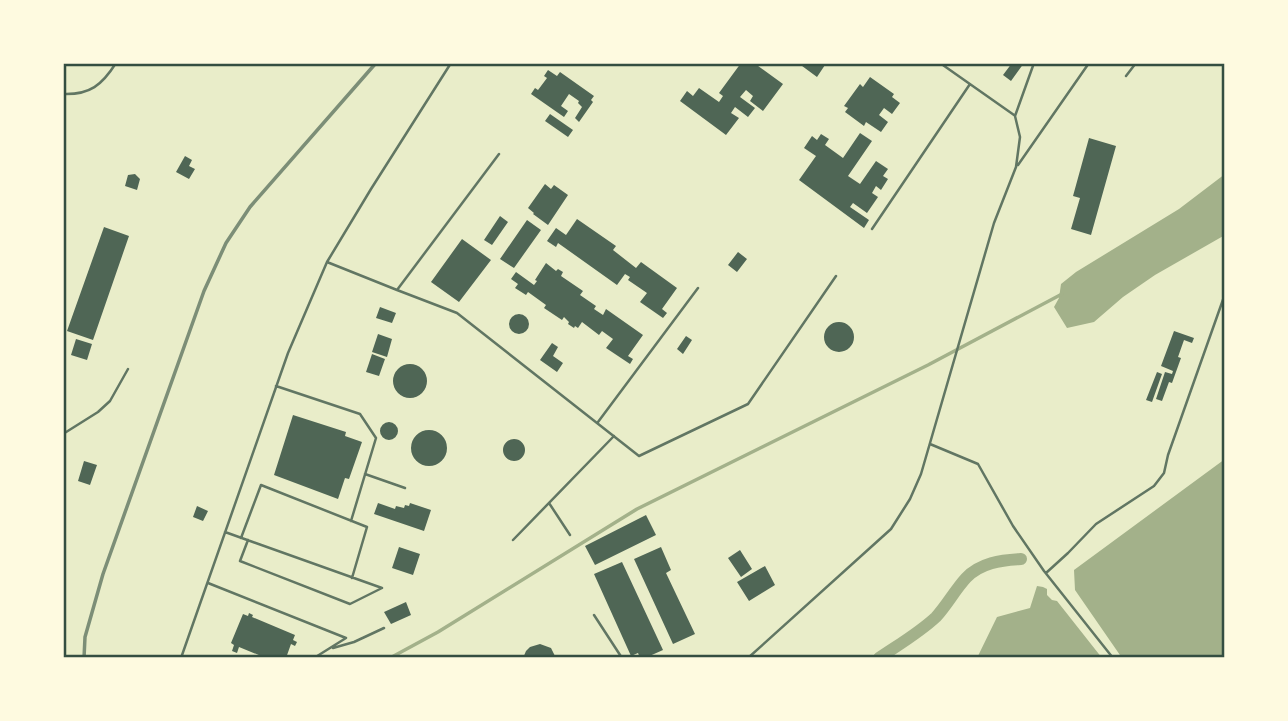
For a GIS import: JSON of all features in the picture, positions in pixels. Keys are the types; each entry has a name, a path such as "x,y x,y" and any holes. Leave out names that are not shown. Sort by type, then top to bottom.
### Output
{"lane":[{"path":"63,94 84,93 102,83 116,63"},
{"path":"181,658 288,353 327,262 370,189 451,63"},
{"path":"940,63 1015,116"},
{"path":"1017,167 1020,137 1015,116 1034,63"},
{"path":"748,658 891,529 911,499 921,474 993,223 1017,167 1089,63"},
{"path":"1126,76 1136,63"},
{"path":"872,229 970,84"},
{"path":"397,290 499,154"},
{"path":"327,262 457,313 639,456 748,404 836,275"},
{"path":"598,422 698,288"},
{"path":"1045,573 1096,524 1159,481 1225,294"},
{"path":"63,435 99,412 110,401 128,369"},
{"path":"276,386 360,414 376,438 351,521"},
{"path":"513,540 614,436"},
{"path":"930,442 978,464 1013,526 1045,573 1113,658"},
{"path":"365,474 405,488"},
{"path":"241,538 261,485 367,527 352,578"},
{"path":"550,503 569,535"},
{"path":"225,532 382,588 350,604 240,561 247,540"},
{"path":"207,583 346,638 314,658"},
{"path":"594,615 622,658"},
{"path":"329,648 354,642 384,628"}],"shaded area":[{"path":"1225,174 1225,235 1155,275 1123,297 1094,322 1067,328 1054,307 1059,298 1061,284 1179,209"},
{"path":"1225,459 1225,658 1122,658 1075,590 1074,570"},
{"path":"1037,586 1047,589 1047,595 1057,601 1102,658 977,658 997,617 1030,608"}],"building":[{"path":"741,63 754,63 783,84 763,111 750,101 753,96 746,90 740,97 755,108 748,117 735,107 731,113 739,118 726,135 680,101 687,91 693,96 699,88 719,102 723,96 719,93"},
{"path":"798,63 823,63 825,65 817,77"},
{"path":"1012,63 1024,63 1011,81 1003,75"},
{"path":"548,70 557,76 560,72 594,96 591,100 593,102 579,122 575,118 582,107 579,101 569,94 561,106 568,111 564,117 531,94 535,88 538,90 547,78 544,76"},
{"path":"870,77 894,94 892,97 900,103 892,114 884,108 879,115 888,122 881,132 866,122 864,126 845,112 848,108 844,106 860,84 863,87"},
{"path":"550,114 573,130 568,137 545,121"},
{"path":"860,133 872,141 848,176 860,184 876,161 888,169 883,176 888,179 881,190 876,186 872,193 878,197 867,213 853,203 850,207 869,220 864,228 799,180 816,156 804,148 812,136 817,140 821,134 829,139 825,145 843,158"},
{"path":"1089,138 1116,146 1091,235 1071,229 1080,198 1073,196"},
{"path":"185,156 192,160 189,166 195,169 189,179 176,172"},
{"path":"135,174 140,179 137,190 125,186 128,175"},
{"path":"545,184 551,189 554,185 568,195 548,225 528,208"},
{"path":"500,216 508,222 492,245 484,240"},
{"path":"577,219 616,246 613,250 636,268 641,262 677,288 662,309 667,313 663,318 640,302 647,293 628,280 630,277 625,274 617,285 558,243 556,247 547,241 556,228 566,235"},
{"path":"527,220 541,230 514,268 500,259"},
{"path":"104,227 129,236 93,340 67,331"},
{"path":"462,239 491,260 459,302 431,282"},
{"path":"738,252 747,259 737,272 728,265"},
{"path":"546,263 556,271 558,269 563,272 561,276 583,291 580,295 596,306 594,309 603,315 606,309 643,335 628,356 633,359 630,364 606,348 613,339 602,331 599,335 582,322 578,328 574,328 564,317 562,320 544,308 546,305 528,292 526,295 515,288 518,284 511,279 516,272 534,285"},
{"path":"380,307 396,313 392,323 376,318"},
{"path":"515,314 523,314 529,324 523,334 515,334 509,328 509,320"},
{"path":"839,322 845,323 853,331 853,343 845,351 839,352 833,351 825,343 824,337 825,331 833,323"},
{"path":"1174,331 1194,338 1192,343 1184,340 1172,383 1169,382 1162,401 1156,399 1165,372 1172,374 1173,371 1161,366"},
{"path":"378,334 392,339 387,357 372,352"},
{"path":"686,336 692,340 683,354 677,349"},
{"path":"76,339 92,344 87,360 71,355"},
{"path":"552,343 558,347 553,356 563,363 557,372 540,360"},
{"path":"372,354 385,359 379,376 366,372"},
{"path":"410,364 422,369 427,381 422,393 410,398 398,393 393,381 398,369"},
{"path":"1157,372 1162,374 1152,402 1146,400"},
{"path":"293,415 346,432 345,436 362,442 349,479 345,478 338,499 274,475"},
{"path":"385,422 393,422 398,431 396,438 385,440 380,435 380,427"},
{"path":"429,430 442,435 447,448 442,461 429,466 416,461 411,448 416,435"},
{"path":"514,439 522,442 525,450 522,458 514,461 506,458 503,450 506,442"},
{"path":"84,461 97,465 90,485 78,481"},
{"path":"378,503 395,509 396,506 409,506 410,503 431,510 424,531 374,514"},
{"path":"197,506 208,511 203,521 193,517"},
{"path":"646,515 656,535 595,565 585,546"},
{"path":"399,547 420,554 413,575 392,568"},
{"path":"661,547 671,570 666,573 695,634 673,644 634,559"},
{"path":"740,550 752,569 741,577 728,558"},
{"path":"622,562 663,650 645,658 640,658 638,653 631,656 594,574"},
{"path":"765,566 775,585 749,601 737,582"},
{"path":"406,602 411,615 391,624 384,612"},
{"path":"249,613 252,617 295,635 293,640 297,642 295,646 291,644 286,658 266,658 239,647 237,653 232,651 234,645 231,643 243,614 248,616"},
{"path":"540,644 551,648 556,658 523,658 530,647"}],"waterway":[{"path":"390,658 438,632 637,509 928,365 1062,294"},
{"path":"879,658 916,634 936,617 972,573 991,563 1021,559"}],"railway":[{"path":"84,658 85,637 103,574 204,291 226,243 250,207 376,63"}]}
